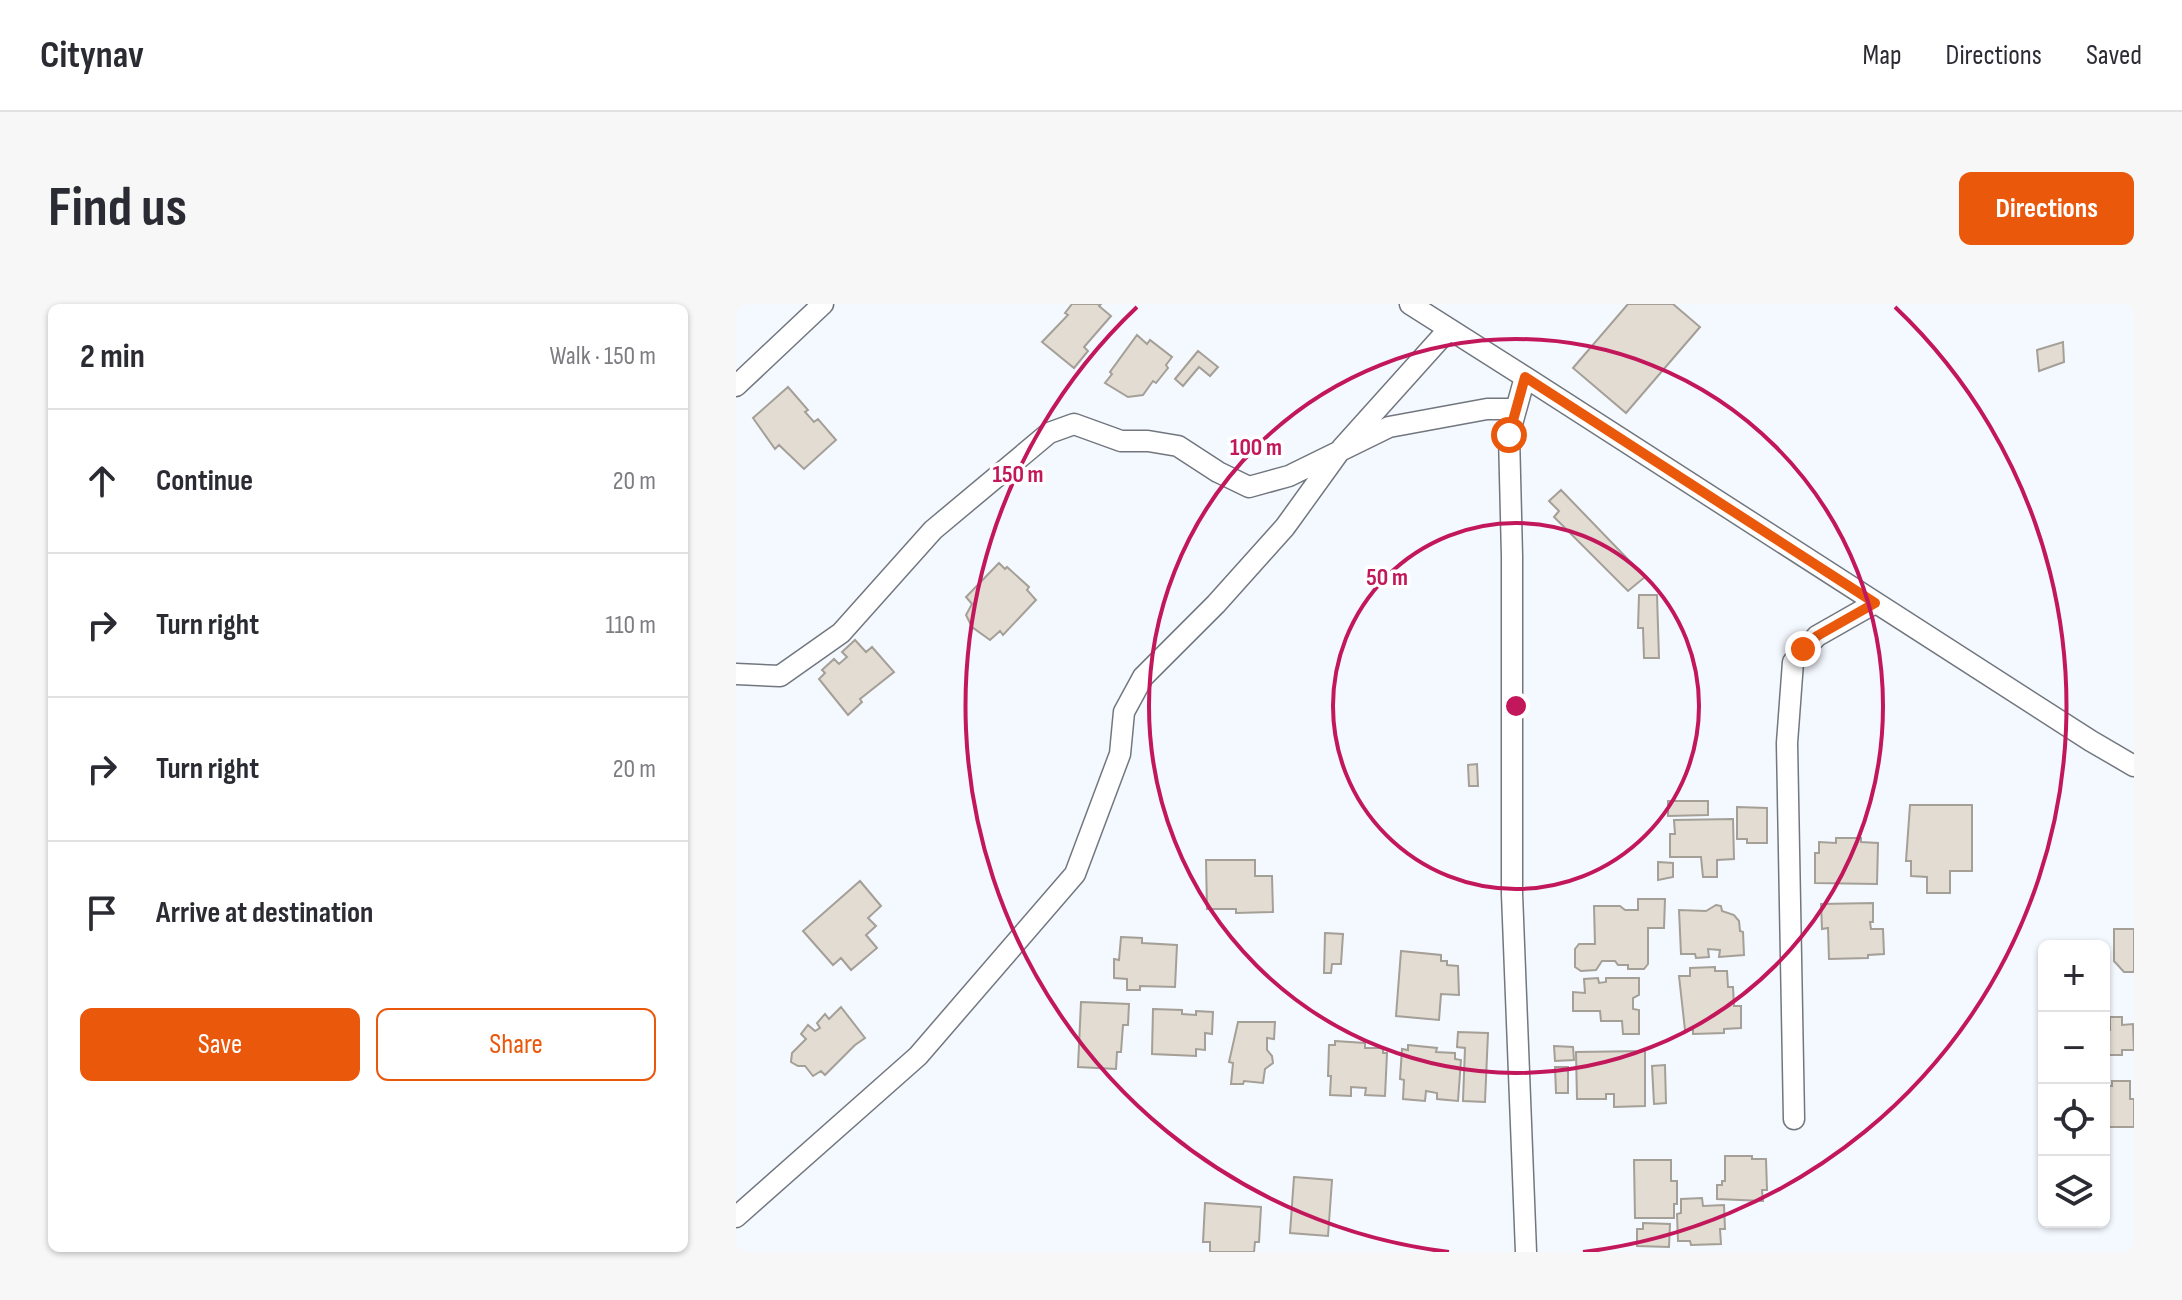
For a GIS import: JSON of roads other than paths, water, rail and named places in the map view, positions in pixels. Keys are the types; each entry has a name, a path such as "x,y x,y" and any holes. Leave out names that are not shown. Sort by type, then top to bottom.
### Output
{"street":[{"path":"736,386 823,304"},
{"path":"1410,304 2134,766"},
{"path":"736,1217 918,1056 1075,874 1120,754 1124,712 1143,677 1216,604 1285,527 1342,448 1448,330"},
{"path":"1525,377 1509,435 1512,894 1526,1252"},
{"path":"736,674 780,676 841,633 933,530 1049,433 1074,424 1121,441 1178,446 1218,472 1249,487 1289,476 1389,427 1487,409 1515,409"},
{"path":"1794,1119 1787,743 1793,662 1817,636 1875,603"}]}
